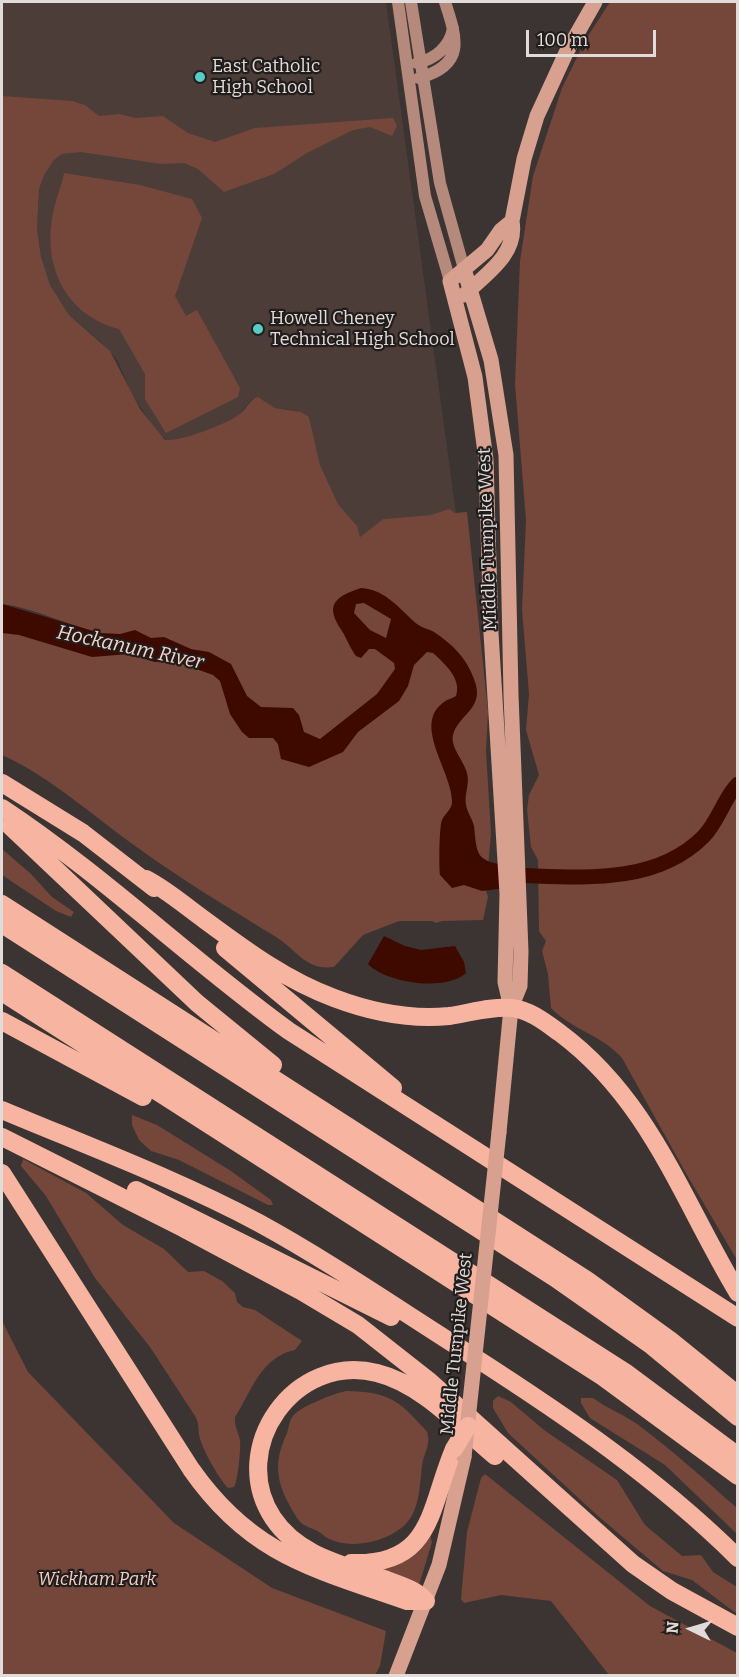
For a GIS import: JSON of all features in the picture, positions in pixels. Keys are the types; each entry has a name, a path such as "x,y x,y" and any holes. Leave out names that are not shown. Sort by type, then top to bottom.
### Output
{"highway":[{"path":"2,783 64,820 285,976 347,1003 391,1015 417,1017 511,1008 532,1015 563,1036 598,1065 622,1091 660,1150 738,1293"},
{"path":"2,808 50,842 260,1010 382,1093 471,1147 738,1318"},
{"path":"2,819 45,856 197,1003 280,1071 308,1100"},
{"path":"146,879 394,1089 471,1147"},
{"path":"2,904 587,1280 670,1340 738,1395"},
{"path":"2,924 555,1278 652,1346 738,1417"},
{"path":"2,973 625,1372 738,1456"},
{"path":"2,992 616,1386 738,1476"},
{"path":"2,1021 75,1058 183,1120 233,1140"},
{"path":"2,1110 164,1177 260,1224 315,1256 495,1371 623,1457 687,1510 738,1558"},
{"path":"2,1127 290,1264 391,1317 465,1361 495,1371"},
{"path":"2,1137 183,1228 301,1291 358,1325 420,1373 612,1548"},
{"path":"2,1173 191,1469 223,1509 263,1543 303,1564 407,1601 426,1601"},
{"path":"426,1601 414,1590 325,1559 292,1540 272,1516 260,1489 258,1458 267,1425 287,1398 313,1379 350,1370 384,1375 417,1392 588,1533 672,1591 738,1627"},
{"path":"325,1559 348,1563 373,1562 397,1555 414,1544 431,1518 468,1426"}],"main road":[{"name":"Middle Turnpike West","path":"398,2 425,196 474,369 483,429 520,982 511,1008 468,1426"},
{"name":"Middle Turnpike West","path":"411,2 442,189 494,371 505,445 505,736"},
{"path":"409,81 442,69 451,58 456,45 445,2"},
{"path":"456,302 506,252 514,235 512,221 525,156 537,116 562,61 595,2"},
{"path":"406,65 422,62 435,56 445,47 453,27"},
{"path":"450,281 491,246 501,230 512,221"},
{"name":"Middle Turnpike West","path":"396,1676 426,1601 446,1539 459,1453"}],"shaded area":[{"name":"Howell Cheney Technical High School","path":"2,2 386,2 456,513 383,519 360,537 352,520 338,504 320,465 309,417 296,411 275,408 260,398 252,399 238,416 204,433 168,441 157,432 131,393 118,361 101,342 69,315 50,285 42,263 37,229 39,189 43,176 2,183"}],"green space":[{"path":"610,2 737,2 737,1260 622,1058 605,1044 559,1016 551,1008 548,974 542,951 546,941 539,931 538,860 531,847 527,810 529,795 539,775 526,730 529,694 522,610 526,520 515,384 520,261 533,176 562,88 586,39"},
{"path":"2,96 72,101 85,105 99,116 119,114 136,118 163,116 188,133 215,142 255,128 393,118 397,126 392,136 370,127 353,130 307,153 274,174 224,192 198,169 184,163 161,164 81,152 62,154 54,160 44,175 39,189 37,229 41,257 50,285 69,315 110,351 140,409 165,440 193,435 227,422 258,397 275,408 301,412 309,417 320,465 338,504 357,526 360,537 383,519 431,515 449,509 455,513 467,512 488,711 486,752 491,833 486,891 488,897 483,920 436,923 399,921 363,935 334,967 316,966 276,937 155,860 38,774 2,755 2,620 59,634 102,633 27,609 2,604"},
{"path":"64,173 140,185 192,199 202,218 175,296 186,316 197,310 240,388 238,397 166,433 145,399 145,374 119,329 100,322 84,312 61,284 54,267 51,229"},
{"path":"2,849 31,874 52,897 74,912 71,917 56,911 2,875"},
{"path":"132,1115 157,1125 231,1171 271,1200 273,1205 268,1205 179,1160 151,1151 139,1140 132,1125"},
{"path":"23,1159 86,1193 123,1225 164,1249 188,1272 204,1271 222,1281 235,1293 237,1302 243,1307 255,1310 302,1341 295,1350 283,1354 266,1367 252,1386 235,1417 240,1444 238,1472 234,1487 228,1488 220,1478 203,1447 195,1416 150,1347 95,1278 46,1196 21,1166"},
{"name":"Wickham Park","path":"2,1321 28,1372 174,1523 272,1588 386,1631 380,1666 375,1675 2,1675"},
{"path":"346,1391 378,1394 394,1401 410,1413 428,1434 418,1500 408,1521 387,1537 359,1544 333,1541 303,1524 297,1518 285,1496 278,1467 282,1445 293,1416 310,1404"},
{"path":"498,1396 511,1402 544,1430 617,1480 645,1525 682,1556 701,1555 713,1572 737,1587 737,1614 692,1580 663,1571 598,1516 508,1433 493,1408 493,1401"},
{"path":"581,1398 593,1398 632,1420 737,1508 737,1534 665,1465 590,1418 581,1403"},
{"path":"485,1474 650,1606 737,1653 737,1675 609,1675 551,1601 501,1595 464,1603 461,1599 467,1532 481,1478"},
{"path":"430,1535 432,1542 419,1585 373,1567"}],"water":[{"path":"361,588 385,596 421,627 434,632 453,647 471,671 477,697 456,728 453,740 467,773 466,805 474,826 477,849 479,854 488,861 505,865 506,888 482,891 464,885 452,888 440,875 441,824 452,800 432,735 432,722 435,711 444,702 456,696 457,684 451,672 433,653 427,652 414,665 408,686 399,701 358,732 343,752 309,767 281,759 278,744 273,738 249,738 242,732 230,714 220,681 213,675 174,661 155,662 129,654 92,657 19,635 2,633 2,604 100,633 120,634 135,630 151,638 164,637 191,649 209,652 231,664 247,696 261,707 293,708 299,715 304,732 320,739 377,694 395,669 394,663 375,649 369,649 361,658 356,656 352,650 337,622 333,609 338,599","holes":["364,603 391,619 386,638 370,630 354,613 356,604"]},
{"path":"384,936 405,946 421,950 455,946 464,962 466,973 456,979 431,984 388,976 368,964"}],"waterway":[{"name":"Hockanum River","path":"507,875 610,876 660,865 683,853 709,831 738,784"}],"place":[{"name":"East Catholic High School","path":"200,77"},
{"name":"Howell Cheney Technical High School","path":"258,329"}]}
